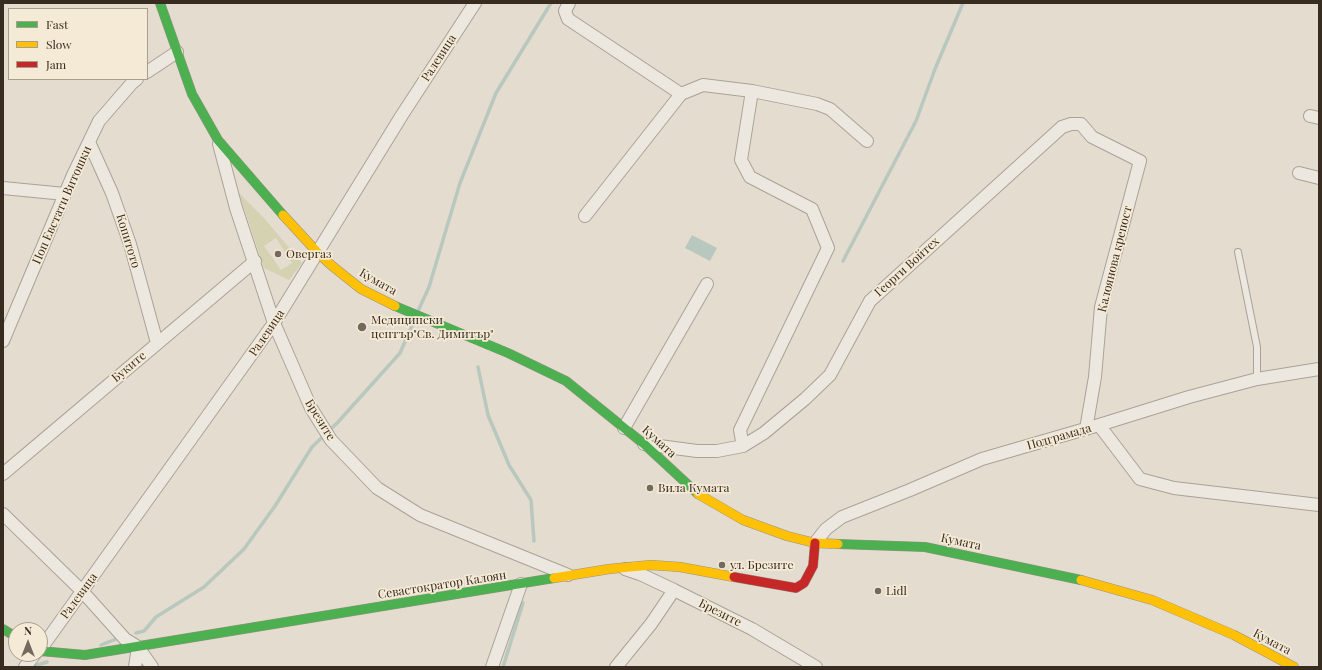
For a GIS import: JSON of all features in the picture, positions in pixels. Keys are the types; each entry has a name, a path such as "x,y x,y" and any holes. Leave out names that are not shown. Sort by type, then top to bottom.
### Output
{"main road":[{"name":"Кумата","path":"160,3 192,94 218,140 317,252 361,289 399,308 508,353 566,381 644,444 696,493 743,520 787,536 815,543 925,547 1084,581 1152,600 1234,635 1294,667"},
{"name":"Севастократор Калоян","path":"48,652 85,655 568,575 651,565 680,567 796,588 804,584 813,566 815,543"}],"street":[{"name":"Ралевица","path":"48,640 274,324 402,115 475,3"},
{"path":"569,3 565,11 568,19 681,94"},
{"path":"148,71 177,52"},
{"name":"Поп Евстати Витошки","path":"3,341 65,194 99,121 136,80"},
{"path":"585,216 681,94 703,85 817,104 830,109 866,141"},
{"path":"743,446 740,430 828,248 812,209 750,176 741,160 752,94"},
{"name":"Георги Войтех","path":"644,444 697,451 717,451 743,446 764,433 805,399 830,375 870,301 1062,127 1071,124 1081,124 1092,137 1140,161"},
{"name":"Брезите","path":"218,140 236,208 255,261 274,324 311,408 331,440 377,488 420,515 568,575"},
{"name":"Копитото","path":"89,142 112,193 130,244 157,343"},
{"name":"Калоянова крепост","path":"1086,429 1095,378 1101,307 1140,161"},
{"path":"1300,173 1319,178"},
{"path":"3,188 65,194"},
{"name":"Буките","path":"3,474 255,261"},
{"path":"624,428 707,284"},
{"name":"Подграмада","path":"815,543 826,528 842,516 910,490 982,459 1086,429 1188,397 1257,379 1319,369"},
{"path":"1099,425 1140,479 1174,488 1319,505"},
{"path":"3,514 82,591 125,639 138,647 152,667"},
{"name":"Брезите","path":"620,568 640,574 752,629 816,667"},
{"path":"492,667 521,584"},
{"path":"616,667 651,624 674,590"},
{"path":"135,667 138,647"}],"lane":[{"path":"1238,252 1257,346 1257,379"}],"shaded area":[{"path":"239,193 264,218 302,263 289,280 264,268","holes":["276,238 292,263 281,270 264,246"]},
{"path":"692,235 717,248 710,261 685,248"}],"waterway":[{"path":"418,311 429,287 460,183 496,93 551,3"},
{"path":"843,261 916,121 935,69 963,3"},
{"path":"136,633 144,631 156,617 204,587 244,549 275,506 312,447 338,422 400,353 415,319"},
{"path":"478,367 488,415 509,465 531,500 534,541"},
{"path":"503,667 523,603"},
{"path":"101,645 116,639"},
{"path":"31,667 47,662"}],"traffic: fast":[{"path":"160,3 192,94 218,140 283,215"},
{"path":"395,306 508,353 566,381 644,444 698,494"},
{"path":"838,544 925,547 1081,580"},
{"path":"48,652 85,655 554,578"},
{"path":"3,629 8,632"}],"traffic: slow":[{"path":"283,215 331,265 361,289 395,306"},
{"path":"698,494 743,520 787,536 815,543 838,544"},
{"path":"554,578 609,569 651,565 680,567 734,577"},
{"path":"1081,580 1152,600 1234,635 1294,667"}],"traffic: jam":[{"path":"734,577 796,588 804,583 813,566 815,543"}],"place":[{"name":"Овергаз","path":"278,254"},
{"name":"Медицински център\"Св. Димитър\"","path":"362,327"},
{"name":"Вила Кумата","path":"650,488"},
{"name":"ул. Брезите","path":"722,565"},
{"name":"Lidl","path":"878,591"}]}
